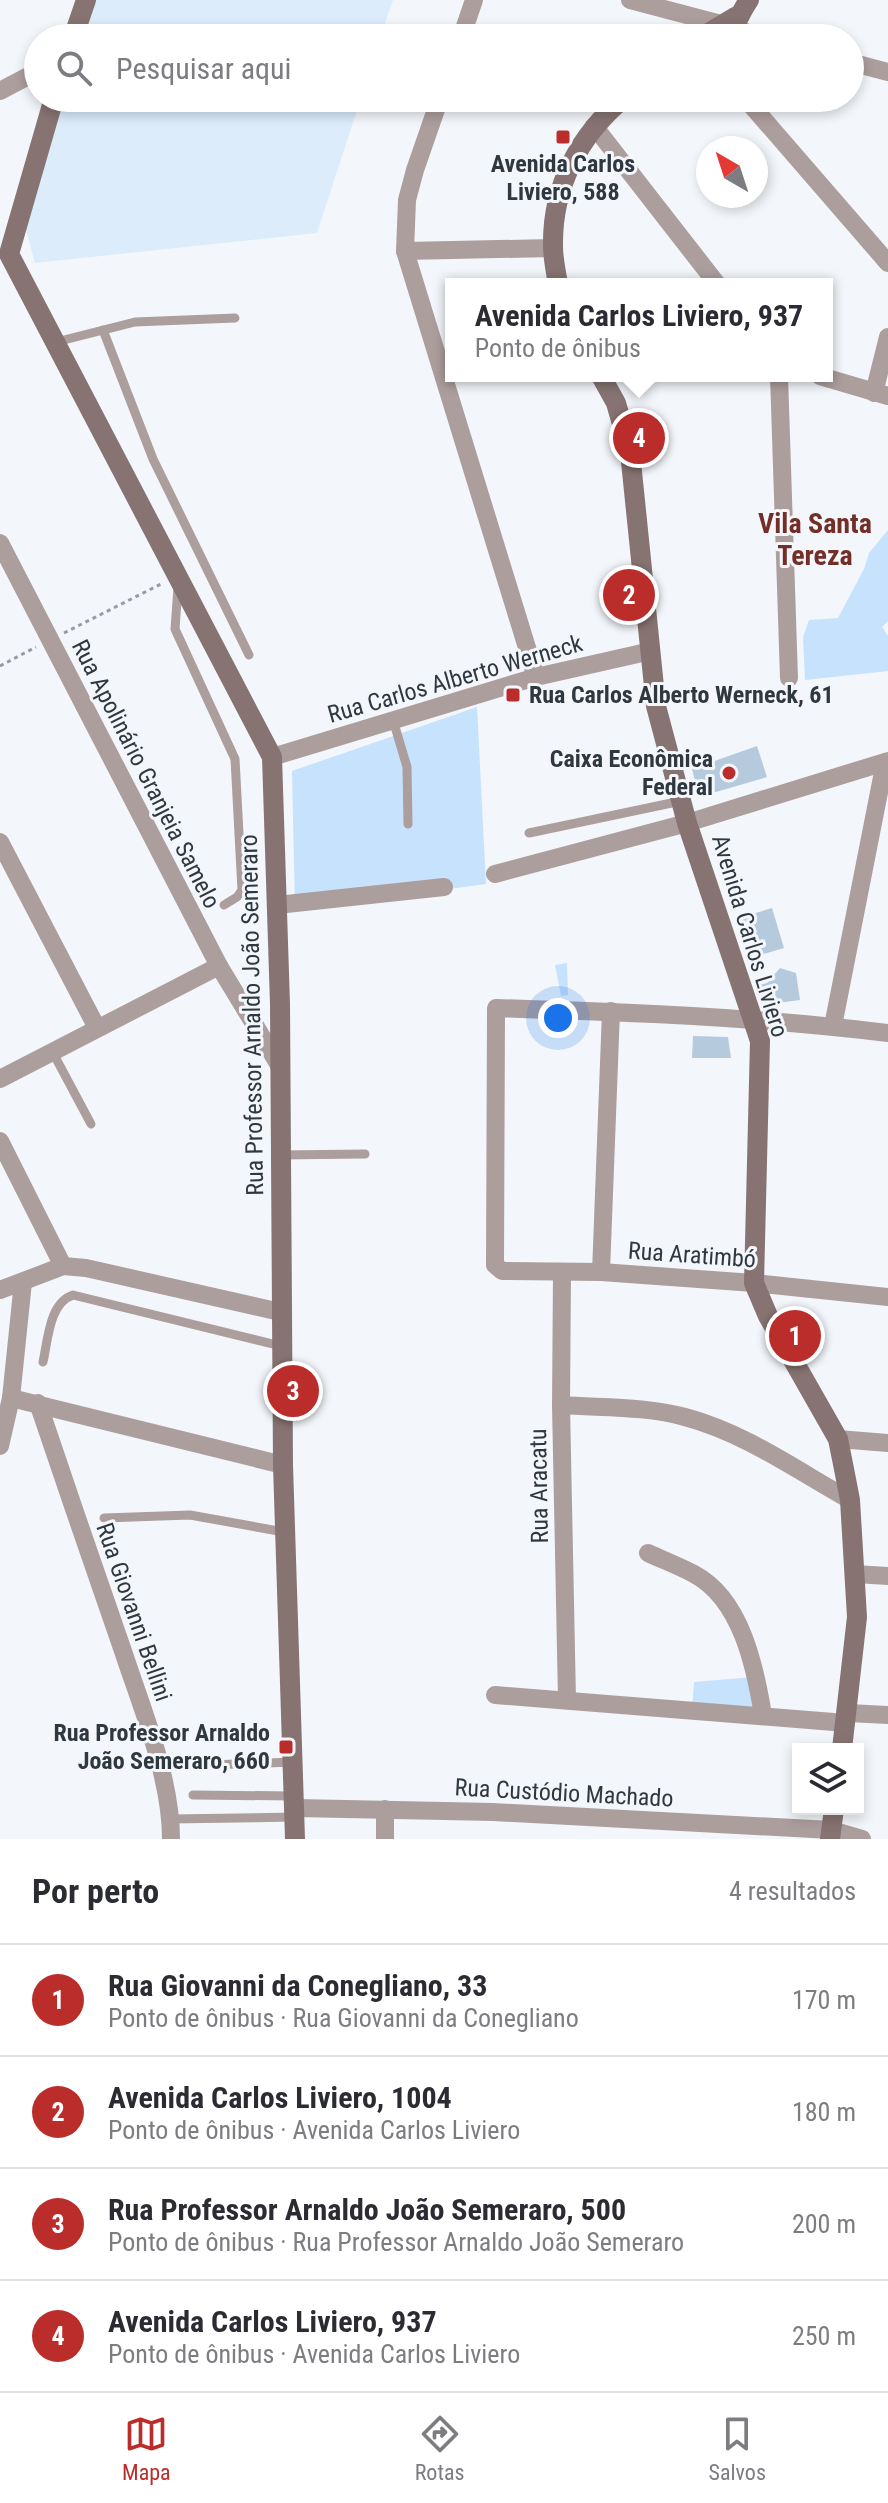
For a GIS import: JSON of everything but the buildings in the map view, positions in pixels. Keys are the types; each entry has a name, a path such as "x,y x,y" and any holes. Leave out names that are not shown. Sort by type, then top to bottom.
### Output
{"main road":[{"path":"78,24 86,0"},
{"path":"4,256 50,112"},
{"path":"557,278 553,248 556,210 565,175 594,126 609,112"},
{"name":"Rua Professor Arnaldo João Semeraro","path":"4,256 56,342 272,757 277,905 283,1465 295,1839"},
{"name":"Avenida Carlos Liviero","path":"606,382 616,403 630,452 656,706 687,823 760,1041 754,1283"},
{"path":"754,1283 768,1316 838,1439 850,1500 857,1617 843,1743"}],"street":[{"path":"466,24 474,0"},
{"path":"630,0 734,21"},
{"path":"864,66 888,72"},
{"path":"0,91 24,78"},
{"path":"435,112 407,200 405,251 445,381"},
{"path":"757,112 888,263"},
{"path":"594,126 712,278"},
{"path":"405,251 553,248"},
{"path":"833,380 881,395 888,337"},
{"path":"445,382 536,677"},
{"path":"779,382 789,678"},
{"name":"Rua Apolinário Granjeia Samelo","path":"0,543 219,966 279,1065"},
{"name":"Rua Carlos Alberto Werneck","path":"272,757 536,677 651,651"},
{"path":"495,874 687,823 887,762 833,1026"},
{"path":"0,842 97,1028"},
{"path":"277,905 444,887"},
{"path":"0,1079 219,966"},
{"name":"Rua Aratimbó","path":"611,1011 496,1008 495,1265 502,1271 601,1272 888,1297"},
{"path":"601,1272 611,1011 833,1026 888,1033"},
{"path":"0,1141 63,1266"},
{"path":"0,1290 63,1266 86,1268 280,1312"},
{"name":"Rua Aracatu","path":"562,1272 561,1405 567,1700"},
{"path":"0,1446 11,1398 23,1282"},
{"path":"11,1398 283,1465"},
{"name":"Rua Giovanni Bellini","path":"38,1403 141,1707 162,1778 171,1819 171,1839"},
{"path":"561,1405 682,1416 728,1431 850,1500"},
{"path":"838,1439 888,1443"},
{"path":"648,1553 696,1574 726,1602 747,1651 763,1715"},
{"path":"855,1574 888,1576"},
{"path":"495,1695 763,1715 847,1718 888,1715"},
{"name":"Rua Custódio Machado","path":"296,1807 493,1812 830,1834 862,1839"},
{"path":"385,1809 385,1839"}],"lane":[{"path":"56,342 135,322 235,318"},
{"path":"103,330 153,459 249,655"},
{"path":"178,575 175,629 235,759 242,890 224,905"},
{"path":"393,720 407,767 408,824"},
{"path":"529,833 681,801"},
{"path":"52,1051 91,1124"},
{"path":"280,1155 365,1154"},
{"path":"43,1362 56,1307 73,1295 281,1346"},
{"path":"104,1518 190,1515 285,1532"},
{"path":"185,1766 294,1762"},
{"path":"193,1795 296,1807"},
{"path":"171,1819 296,1807"}],"path":[{"path":"0,666 178,575"}],"shaded area":[{"path":"96,0 393,0 385,24 88,24"},
{"path":"58,112 356,112 317,233 35,263 23,219"},
{"path":"888,530 888,621 882,627 888,636 888,671 805,680 803,637 809,620 838,618 869,553"},
{"path":"477,707 486,884 295,910 292,771"},
{"path":"567,963 568,995 561,996 555,965"},
{"path":"754,1677 761,1709 692,1709 694,1682"}],"place":[{"name":"Avenida Carlos Liviero, 588","path":"563,137"},
{"name":"Avenida Carlos Liviero, 937","path":"639,438"},
{"name":"Avenida Carlos Liviero, 1004","path":"629,595"},
{"name":"Rua Carlos Alberto Werneck, 61","path":"513,695"},
{"name":"Caixa Econômica Federal","path":"729,773"},
{"name":"Rua Giovanni da Conegliano, 33","path":"795,1336"},
{"name":"Rua Professor Arnaldo João Semeraro, 500","path":"293,1391"},
{"name":"Rua Professor Arnaldo João Semeraro, 660","path":"286,1747"}],"district":[{"name":"Vila Santa Tereza","path":"815,539"}]}
